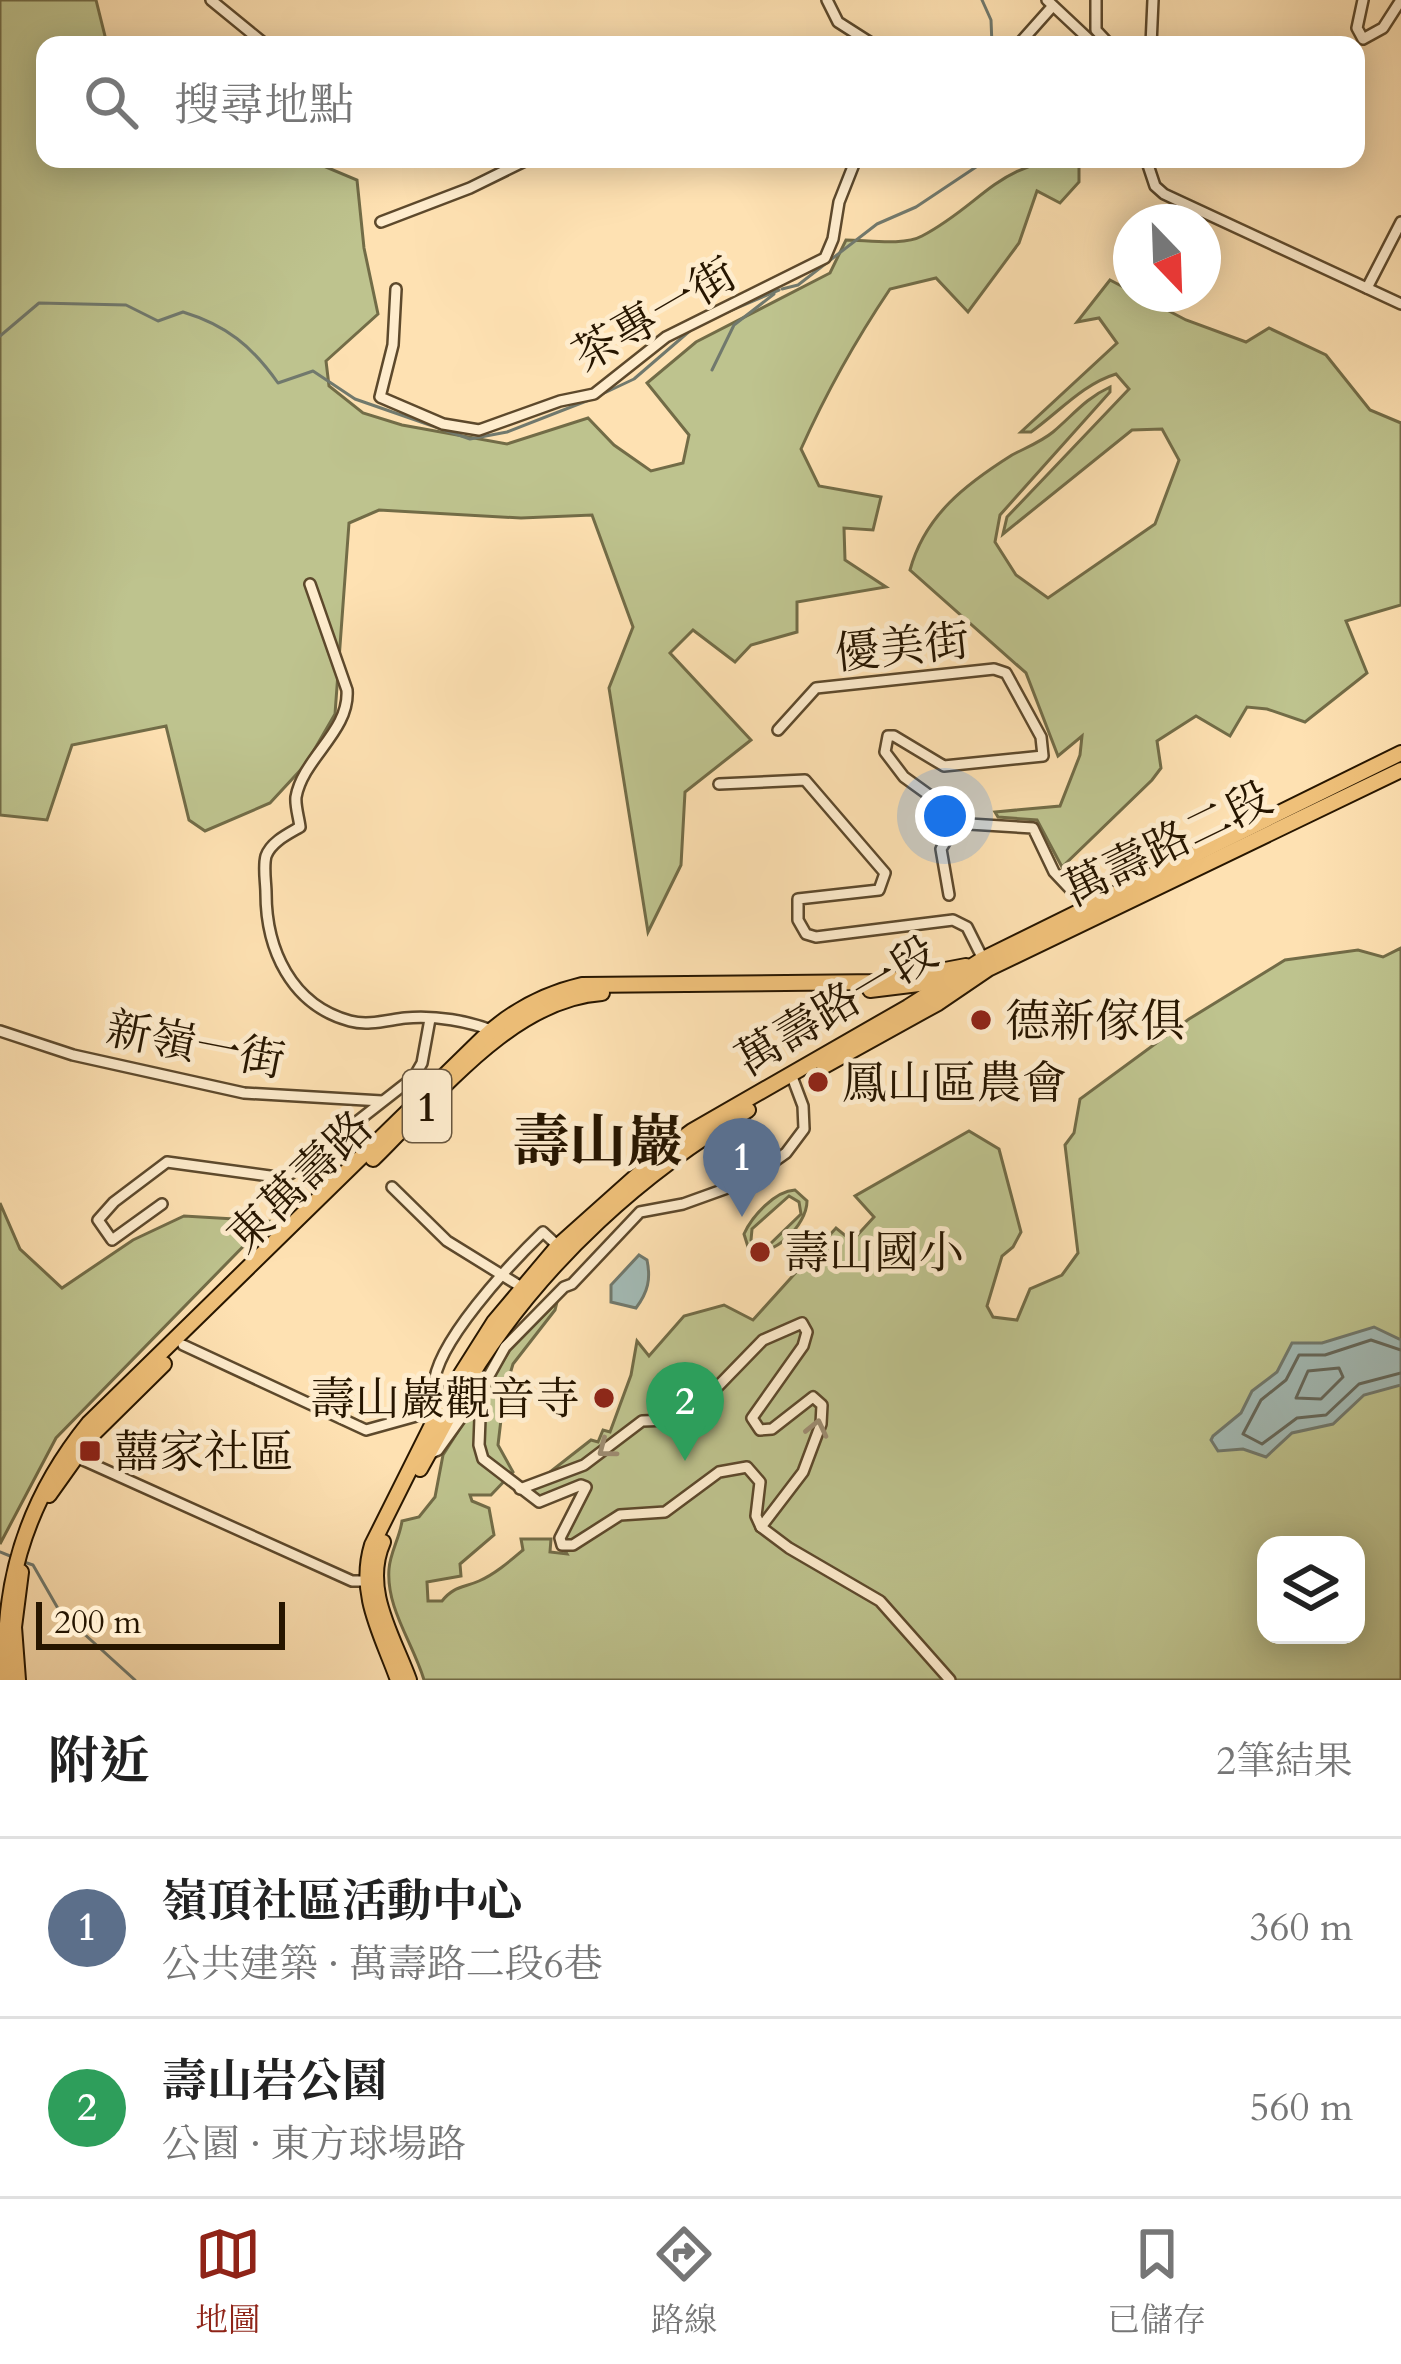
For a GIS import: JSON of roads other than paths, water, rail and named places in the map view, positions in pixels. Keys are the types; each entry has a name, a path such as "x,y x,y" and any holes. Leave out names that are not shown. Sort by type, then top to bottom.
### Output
{"main road":[{"name":"萬壽路二段","path":"958,981 1087,907 1401,753"},
{"name":"萬壽路二段","path":"982,964 1401,770"},
{"name":"東萬壽路","path":"9,1624 34,1526 89,1423 523,1007 582,985 882,982 982,964"},
{"name":"東萬壽路","path":"9,1624 20,1540 42,1488 70,1454 496,1032 548,1005 586,994 898,989 958,981"},
{"name":"萬壽路一段","path":"370,1581 372,1545 494,1322 558,1246 661,1154 958,981"},
{"name":"萬壽路一段","path":"444,1412 503,1329 596,1225 665,1162 794,1077 938,1004 958,981"},
{"path":"898,989 908,1007"},
{"path":"370,1581 367,1598 398,1680"},
{"path":"370,1581 409,1680"},
{"name":"1","path":"7,1680 9,1624"},
{"name":"1","path":"9,1624 18,1680"}],"street":[{"path":"211,0 255,36"},
{"path":"827,0 838,22 860,36"},
{"path":"1096,0 1096,31 1101,36"},
{"path":"1151,36 1153,0"},
{"path":"1361,36 1357,28 1363,0"},
{"path":"1365,38 1383,28 1401,0"},
{"path":"1027,36 1049,4 1085,36"},
{"path":"381,222 511,168"},
{"name":"茶專一街","path":"396,290 393,345 380,397 443,424 479,430 594,394 666,337 825,258 852,168"},
{"path":"1149,168 1155,186 1165,194 1401,304"},
{"path":"1367,288 1401,222"},
{"path":"310,584 347,690 348,706 295,800 300,827 278,840 266,855 266,923 274,956 296,986 343,1018 363,1023 430,1019 475,1024 496,1032"},
{"name":"優美街","path":"778,730 816,688 994,669 1006,673 1041,737 1042,756 944,766 902,739 888,736 884,744 890,762 969,824 1030,825 1054,872 1087,907"},
{"path":"719,784 806,780 885,873 879,890 798,899 798,920 806,934 816,938 952,920 967,927 982,964"},
{"path":"949,895 941,849 960,818"},
{"path":"161,1204 112,1240 98,1220 113,1202 167,1162 277,1177 290,1174 420,1070 430,1019"},
{"name":"新嶺一街","path":"0,1031 73,1055 244,1093 384,1101"},
{"path":"424,1451 438,1450 517,1333 572,1284 640,1212 683,1204 747,1181 786,1153 804,1129 794,1077"},
{"path":"392,1187 447,1240 523,1288"},
{"path":"184,1345 366,1430 444,1412 433,1386 450,1342 502,1273 543,1232 558,1246"},
{"path":"520,1489 584,1465 642,1421 671,1420 694,1411 763,1340 802,1323 807,1332 803,1346 757,1407 752,1422 760,1430 772,1429 814,1397 822,1405 820,1424 802,1472 760,1527"},
{"path":"481,1390 479,1451 490,1468 539,1502 586,1487 560,1538 562,1546 568,1547 620,1515 665,1512 719,1472 747,1467 760,1482 756,1516 760,1527 880,1600 950,1680"},
{"path":"70,1454 352,1581 370,1581"}],"water":[{"path":"639,1255 647,1260 649,1273 640,1302 636,1308 611,1302 611,1285"},
{"path":"1374,1327 1401,1340 1401,1385 1364,1395 1333,1424 1292,1433 1266,1457 1243,1449 1218,1451 1213,1436 1241,1413 1252,1391 1277,1372 1292,1343 1322,1343"}],"waterway":[{"path":"982,0 992,36"},
{"path":"782,289 798,285 877,224 916,207 974,168"},
{"path":"727,312 779,290"},
{"path":"712,370 734,325 774,294"},
{"path":"0,336 39,303 126,305 158,321 183,312 237,338 278,383 313,371 355,399 470,439 507,432 589,400"},
{"path":"598,396 634,379 692,329"},
{"path":"0,1552 15,1558"},
{"path":"24,1562 33,1565 60,1612 135,1680"}],"place":[{"name":"德新傢俱","path":"981,1020"},
{"name":"鳳山區農會","path":"818,1082"},
{"name":"嶺頂社區活動中心","path":"742,1217"},
{"name":"壽山國小","path":"760,1252"},
{"name":"壽山巖觀音寺","path":"604,1398"},
{"name":"囍家社區","path":"90,1451"},
{"name":"壽山岩公園","path":"685,1461"}],"district":[{"name":"壽山巖","path":"598,1141"}]}
